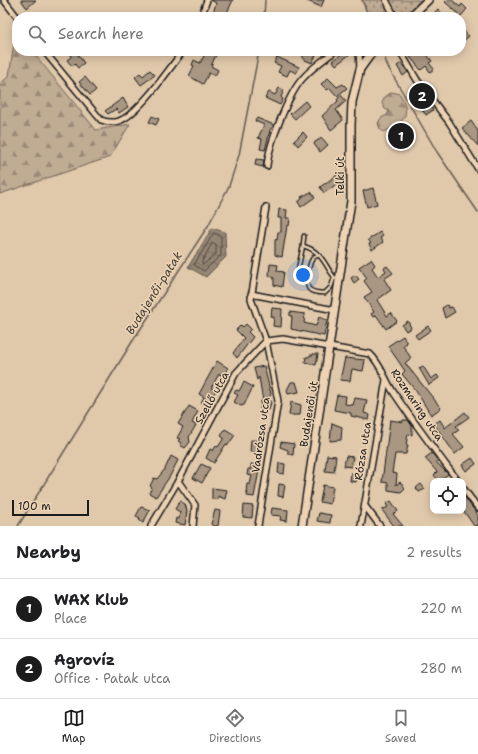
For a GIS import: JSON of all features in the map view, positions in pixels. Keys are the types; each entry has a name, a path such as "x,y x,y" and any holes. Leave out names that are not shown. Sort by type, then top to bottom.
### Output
{"main road":[{"path":"415,12 428,0"},
{"name":"Telki út","path":"335,308 337,279 352,191 352,102 360,69 369,56"},
{"name":"Budajenői út","path":"302,526 335,308"}],"street":[{"path":"4,0 13,12"},
{"path":"203,12 207,0"},
{"path":"388,1 393,12"},
{"path":"48,56 101,120 110,122 120,121 128,116 145,99 179,56"},
{"path":"267,166 272,143 284,111 303,78 329,56"},
{"path":"359,56 360,69"},
{"path":"403,56 417,80 449,122 478,169"},
{"name":"Vadrózsa utca","path":"258,526 278,401 266,341 252,303 251,294 266,207"},
{"path":"251,294 335,308"},
{"path":"266,341 283,340 330,347"},
{"name":"Szellő utca","path":"151,526 178,482 236,374 266,341"},
{"name":"Rozmaring utca","path":"330,347 370,354 377,360 386,380 456,478"},
{"name":"Rózsa utca","path":"361,526 386,380"},
{"path":"178,482 195,505 193,526"},
{"path":"466,492 478,508"},
{"path":"364,506 380,526"}],"lane":[{"path":"297,274 304,236"},
{"path":"303,246 308,247 319,255 337,279 324,293 313,292 309,289 307,284 311,261 314,257 319,255"}],"green space":[{"path":"362,0 383,0 386,7 384,8 386,12 367,12"},
{"path":"389,0 424,0 411,12 395,12"},
{"path":"12,56 36,56 96,130 130,124 110,157 0,194 0,84 9,76"},
{"path":"392,92 400,94 404,101 404,118 397,125 384,132 380,129 378,123 381,118 387,115 389,111 385,109 382,103 385,97"}],"water":[{"path":"212,228 225,232 226,257 206,277 188,267"}],"building":[{"path":"21,0 36,0 27,8"},
{"path":"211,0 233,0 227,12 213,12 216,3"},
{"path":"305,0 324,0 321,7"},
{"path":"447,0 452,0 460,7 462,4 467,9 464,12 456,12 445,2"},
{"path":"79,56 84,63 78,68 75,64 72,66 67,60 71,57"},
{"path":"204,56 216,56 211,66 218,70 215,76 209,73 203,84 189,76 194,66 192,65 194,60 200,63"},
{"path":"303,56 316,56 312,63 303,59"},
{"path":"339,56 348,56 336,65 333,61"},
{"path":"428,56 432,61 429,63 434,69 430,72 426,66 421,70 410,57"},
{"path":"277,57 299,67 296,73 290,70 287,76 278,72 281,66 274,63"},
{"path":"401,63 408,72 403,76 397,66"},
{"path":"150,70 155,75 141,85 135,77 140,73 143,76"},
{"path":"85,77 96,90 90,95 79,82"},
{"path":"328,78 337,87 343,84 347,88 337,96 330,88 327,90 321,84"},
{"path":"279,88 284,90 281,97 283,99 280,105 265,98 269,92 275,95"},
{"path":"419,89 433,110 426,115 411,94"},
{"path":"341,95 346,101 336,110 343,120 331,130 322,116 338,101 337,100"},
{"path":"123,98 128,107 119,113 116,109 108,114 105,111"},
{"path":"305,101 309,106 295,119 290,114"},
{"path":"152,116 159,119 156,125 149,122"},
{"path":"257,118 274,125 270,130 265,150 260,149 262,139 258,138 264,125 255,121"},
{"path":"471,121 478,131 478,146 462,128"},
{"path":"401,130 407,140 402,143 396,133"},
{"path":"303,132 307,137 298,146 294,141"},
{"path":"322,138 328,145 320,152 314,144"},
{"path":"256,159 264,160 263,167 255,165"},
{"path":"340,173 344,179 324,193 320,187"},
{"path":"373,188 377,204 367,207 363,191"},
{"path":"311,192 315,197 301,207 298,202 302,199 301,197"},
{"path":"279,209 287,210 286,218 290,218 289,226 287,226 282,257 275,255 275,239 277,240 278,232 281,232 281,218 278,218"},
{"path":"380,232 383,236 380,238 383,242 372,250 369,244 371,243 368,240"},
{"path":"371,259 375,265 372,268 378,277 386,271 384,268 387,266 393,273 384,279 391,290 377,300 387,316 391,313 397,321 386,329 376,315 373,317 371,314 374,312 364,297 372,292 364,281 367,278 359,267"},
{"path":"270,264 278,265 277,271 284,272 282,287 274,285 274,278 269,275"},
{"path":"298,275 302,275 304,279 302,283 298,283 296,281 296,277"},
{"path":"355,275 359,279 354,283 351,278"},
{"path":"447,305 449,308 452,307 455,312 445,318 442,308"},
{"path":"272,308 282,309 281,327 273,326 274,317 271,317"},
{"path":"290,312 305,314 304,323 316,326 319,317 327,320 324,336 291,329 292,316 290,316"},
{"path":"408,321 411,328 406,331 402,325"},
{"path":"246,324 251,329 248,332 253,337 237,358 233,353 244,338 236,330 241,325 243,327"},
{"path":"428,326 431,330 418,339 415,335"},
{"path":"403,336 407,343 403,346 411,358 405,363 441,408 431,415 416,391 402,374 405,371 388,346"},
{"path":"313,354 318,354 316,365 305,362 306,357"},
{"path":"345,358 365,360 363,371 352,369 350,381 340,380"},
{"path":"217,361 228,368 225,373 223,372 221,375 219,374 211,388 216,390 207,406 201,403 204,397 199,394"},
{"path":"264,366 271,394 269,398 264,399 269,399 271,402 269,410 260,409 261,401 263,401 259,377 257,380 254,368"},
{"path":"423,366 431,379 437,375 439,378 429,385 419,368"},
{"path":"244,382 253,387 244,405 241,406 234,402 238,395 234,393 236,390 239,391"},
{"path":"291,382 296,382 299,392 288,394 287,390"},
{"path":"337,395 346,396 345,404 353,405 355,398 367,400 364,413 370,415 369,420 351,416 351,413 334,410"},
{"path":"291,402 301,405 300,415 289,415"},
{"path":"189,406 198,411 192,423 196,425 189,437 190,442 185,448 180,445 181,443 178,441 180,439 177,438 183,427 178,424"},
{"path":"465,412 469,417 456,426 459,430 453,434 464,447 455,454 434,424 440,420 445,428"},
{"path":"390,420 403,422 403,420 408,420 412,426 412,435 408,434 406,454 395,454 392,473 397,474 396,485 400,482 405,488 401,492 388,490 388,483 382,482"},
{"path":"332,423 342,427 341,440 330,441"},
{"path":"225,429 235,435 228,445 226,444 214,463 206,458 210,449 213,451 216,446 218,447 224,438 221,436"},
{"path":"251,440 263,441 262,454 250,452"},
{"path":"281,442 294,444 293,455 288,454 288,450 280,447"},
{"path":"432,453 438,461 436,462 448,474 443,478 436,478 434,475 437,472 425,458"},
{"path":"327,455 336,456 334,472 325,471"},
{"path":"171,456 178,460 170,476 156,497 149,493 152,488 150,486 154,478 157,479 165,469"},
{"path":"346,456 353,457 351,467 344,466"},
{"path":"472,458 476,464 466,471 462,465"},
{"path":"279,463 285,464 284,474 278,473"},
{"path":"201,464 210,468 202,483 193,478"},
{"path":"251,464 260,465 254,497 247,496 248,492 246,492 247,484 250,484 252,476 247,475 248,469 251,469"},
{"path":"351,473 357,474 356,482 350,481"},
{"path":"279,484 285,485 283,497 278,496"},
{"path":"421,484 425,489 419,492 416,488"},
{"path":"323,485 333,487 330,504 320,502"},
{"path":"212,488 227,490 225,499 218,496 218,499 212,499"},
{"path":"466,499 478,515 478,526 474,526 466,514"},
{"path":"180,501 185,504 187,511 185,525 175,523 176,518 179,519 180,512 175,509"},
{"path":"391,501 398,511 393,514 403,526 394,526 382,510 388,507 386,504"},
{"path":"244,505 253,506 252,518 243,517"},
{"path":"141,507 150,510 143,523 139,520 140,518 136,516"},
{"path":"272,508 288,510 287,521 280,520 281,516 271,515"},
{"path":"215,510 220,511 218,526 213,526 211,524"},
{"path":"319,513 331,515 330,523 317,521"}],"waterway":[{"name":"Budajenői-patak","path":"264,12 265,0"},
{"path":"362,0 367,12"},
{"name":"Budajenői-patak","path":"18,526 132,342 208,226 229,186 239,155 258,56"},
{"path":"384,56 388,67 437,152 478,212"}],"place":[{"name":"Agrovíz","path":"422,96"},
{"name":"WAX Klub","path":"401,136"}]}
